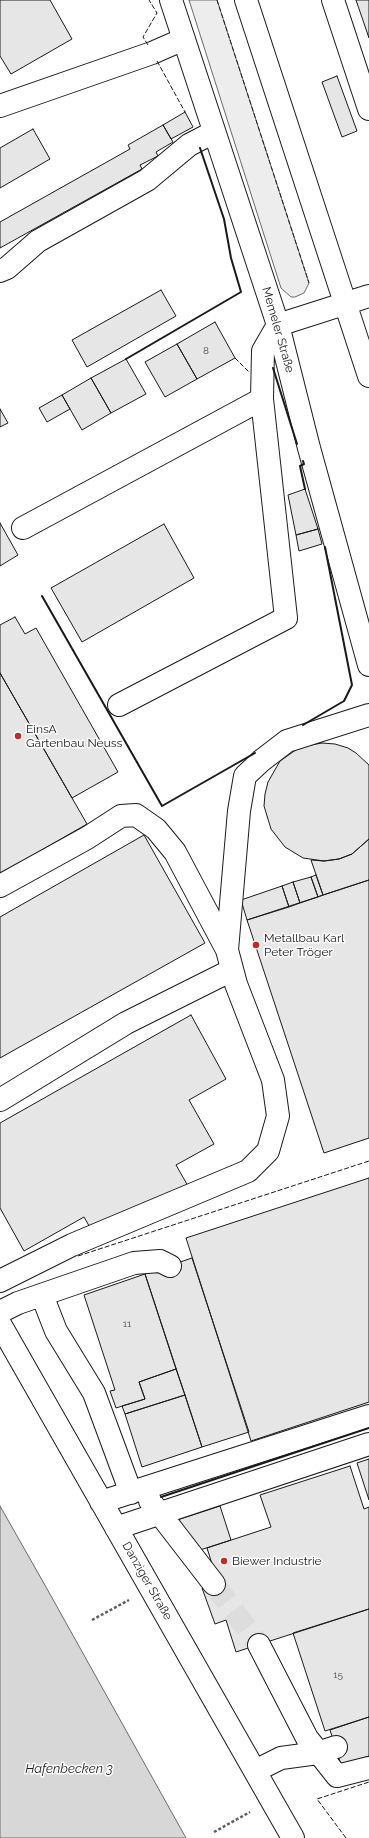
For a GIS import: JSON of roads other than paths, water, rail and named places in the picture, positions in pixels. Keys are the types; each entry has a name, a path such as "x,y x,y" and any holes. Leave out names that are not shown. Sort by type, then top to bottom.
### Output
{"street":[{"name":"Memeler Straße","path":"171,0 278,325 309,448 369,665"},
{"path":"246,0 369,376"},
{"path":"333,0 369,109"},
{"path":"0,106 152,53 184,39"},
{"path":"0,271 7,268 38,242 147,180 189,145 214,132"},
{"path":"119,705 286,618 262,399 263,351 278,325 369,296"},
{"path":"23,528 262,399"},
{"path":"229,960 239,811 245,776 261,761 287,741 369,715"},
{"path":"0,886 88,838 121,816 136,815 156,829 175,852 229,960 236,984 273,1080 278,1116 268,1151 248,1171 72,1245 0,1281"},
{"path":"0,1100 229,960"},
{"path":"0,1312 42,1295 134,1263 160,1261 170,1266"},
{"path":"42,1295 56,1331 94,1393 136,1491 158,1512 214,1584"},
{"name":"Danziger Straße","path":"0,1324 293,1838"},
{"path":"101,1502 369,1416"},
{"path":"116,1528 158,1512 369,1444"},
{"path":"258,1645 307,1738 327,1750 336,1776 369,1768"},
{"path":"255,1771 281,1758 327,1750"}],"water":[{"name":"Hafenbecken 3","path":"0,1506 46,1587 186,1838 0,1838"}],"tunnel":[{"path":"214,1584 259,1645"}],"place":[{"name":"EinsA Gartenbau Neuss","path":"18,736"},
{"name":"Metallbau Karl Peter Tröger","path":"256,945"},
{"name":"Biewer Industrie","path":"224,1561"}]}
